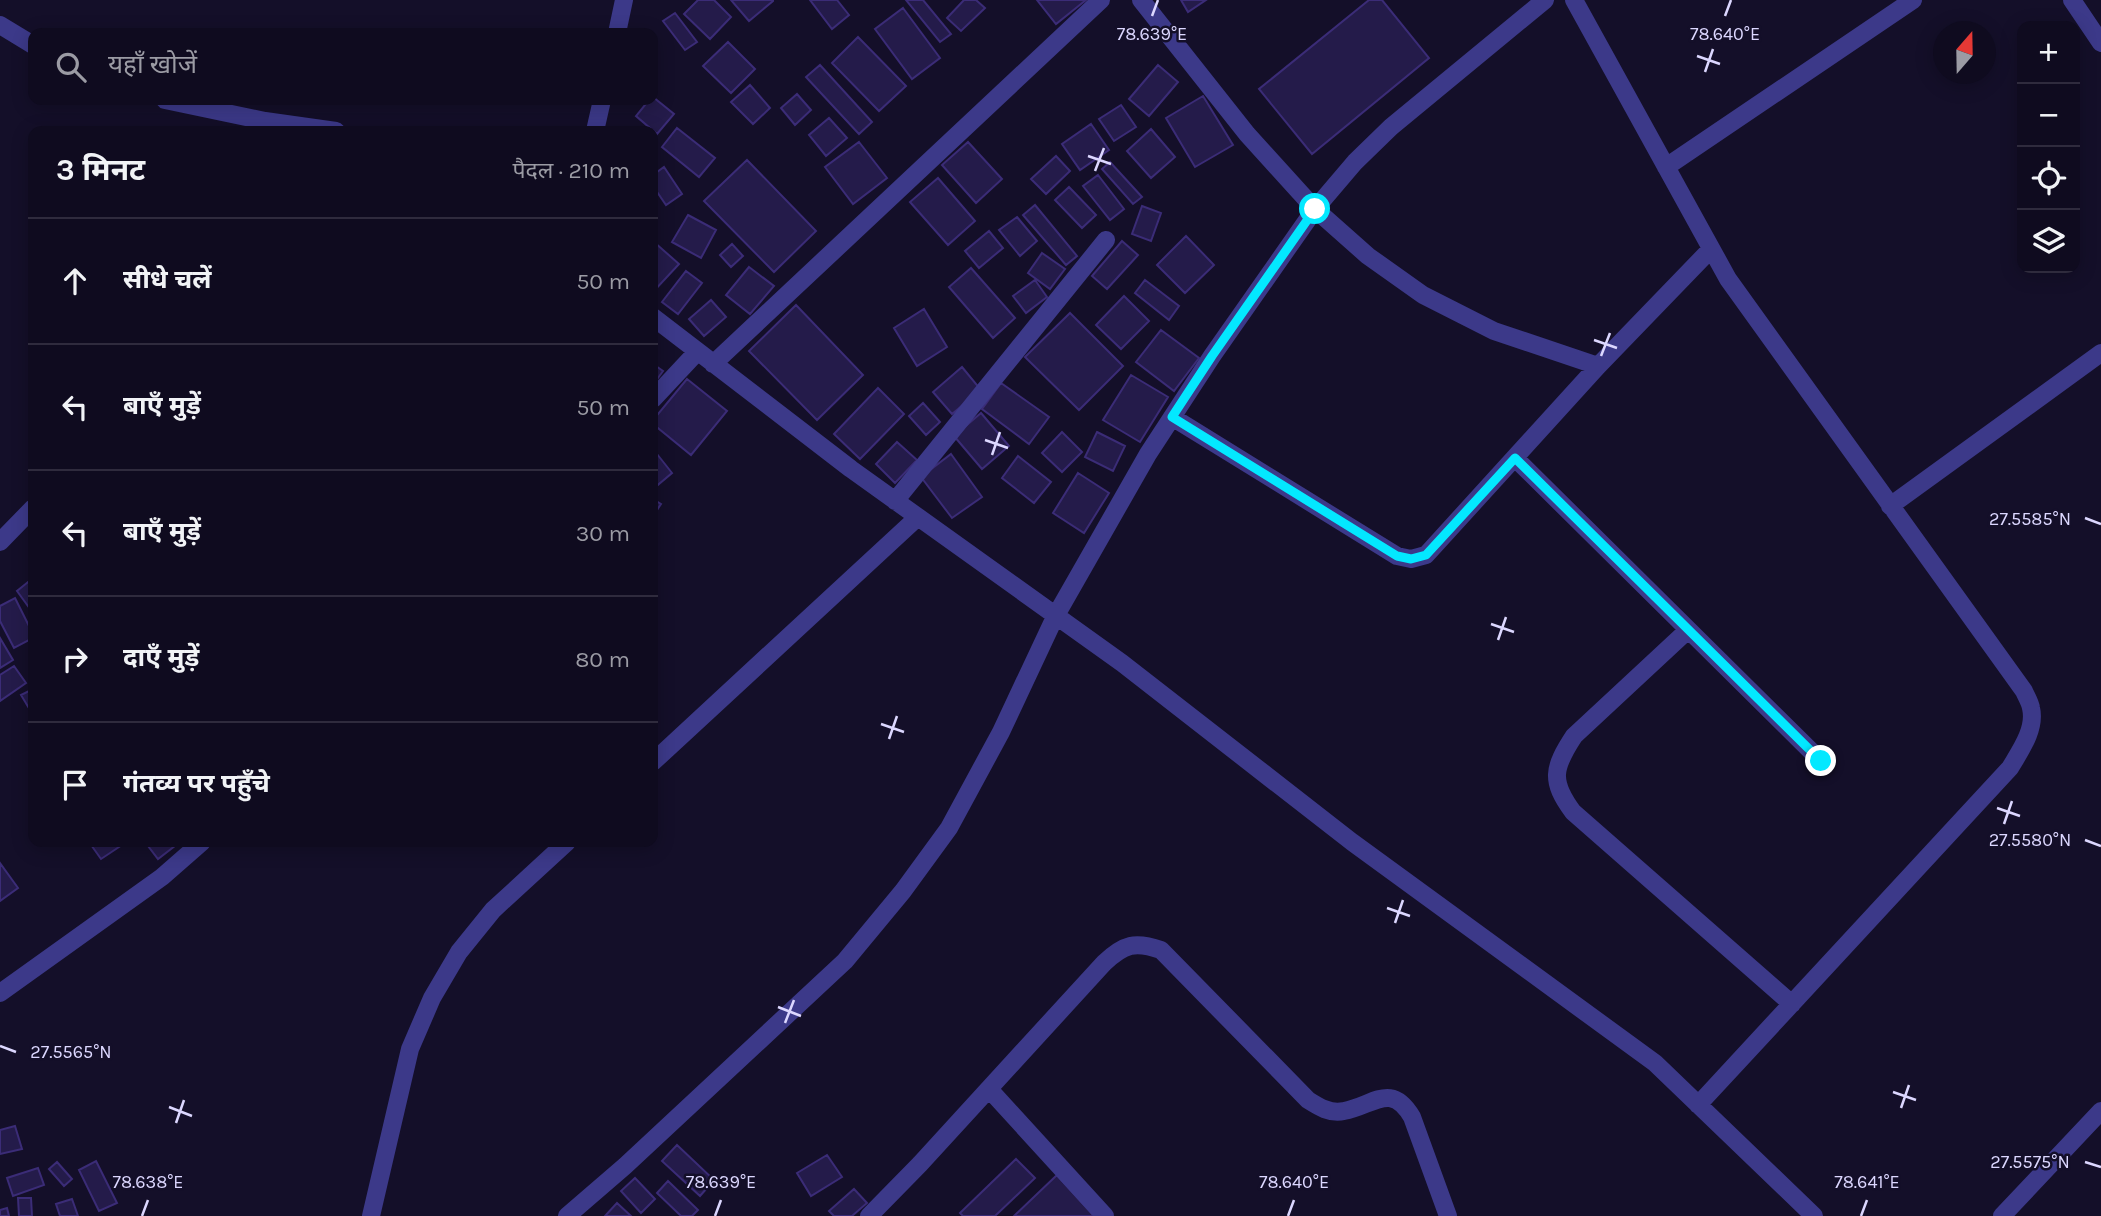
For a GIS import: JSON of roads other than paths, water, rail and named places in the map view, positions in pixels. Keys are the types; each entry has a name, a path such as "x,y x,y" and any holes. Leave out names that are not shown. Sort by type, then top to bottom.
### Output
{"street":[{"path":"618,28 624,0"},
{"path":"713,364 1101,0"},
{"path":"1141,0 1247,134 1315,209 1368,256 1423,295 1494,331 1598,366"},
{"path":"567,1216 625,1167 845,961 903,891 949,828 1001,732 1055,617 1148,454 1212,356 1315,209 1355,162 1391,127 1545,0"},
{"path":"1574,0 1728,279 2024,691 2031,707 2032,723 2024,745 2010,768 1698,1105"},
{"path":"1666,167 1913,0"},
{"path":"2072,0 2101,43"},
{"path":"0,25 28,42"},
{"path":"189,105 300,126"},
{"path":"596,126 601,105"},
{"path":"895,501 1106,240"},
{"path":"1172,417 1397,556 1411,559 1426,555 1598,366 1711,249"},
{"path":"658,321 895,501 1122,663 1352,842 1655,1063 1814,1216"},
{"path":"658,394 697,352"},
{"path":"1890,506 2101,353"},
{"path":"1515,458 1821,761"},
{"path":"0,542 28,513"},
{"path":"658,757 918,517"},
{"path":"1688,630 1574,736 1564,750 1557,768 1556,784 1573,813 1792,1004"},
{"path":"0,993 162,877 196,847"},
{"path":"371,1216 410,1049 432,998 459,952 493,910 562,847"},
{"path":"869,1216 1117,950 1131,944 1147,945 1161,950 1308,1100 1325,1110 1343,1112 1386,1097 1405,1105 1412,1117 1448,1216"},
{"path":"989,1089 1105,1216"},
{"path":"2002,1216 2101,1111"}]}
